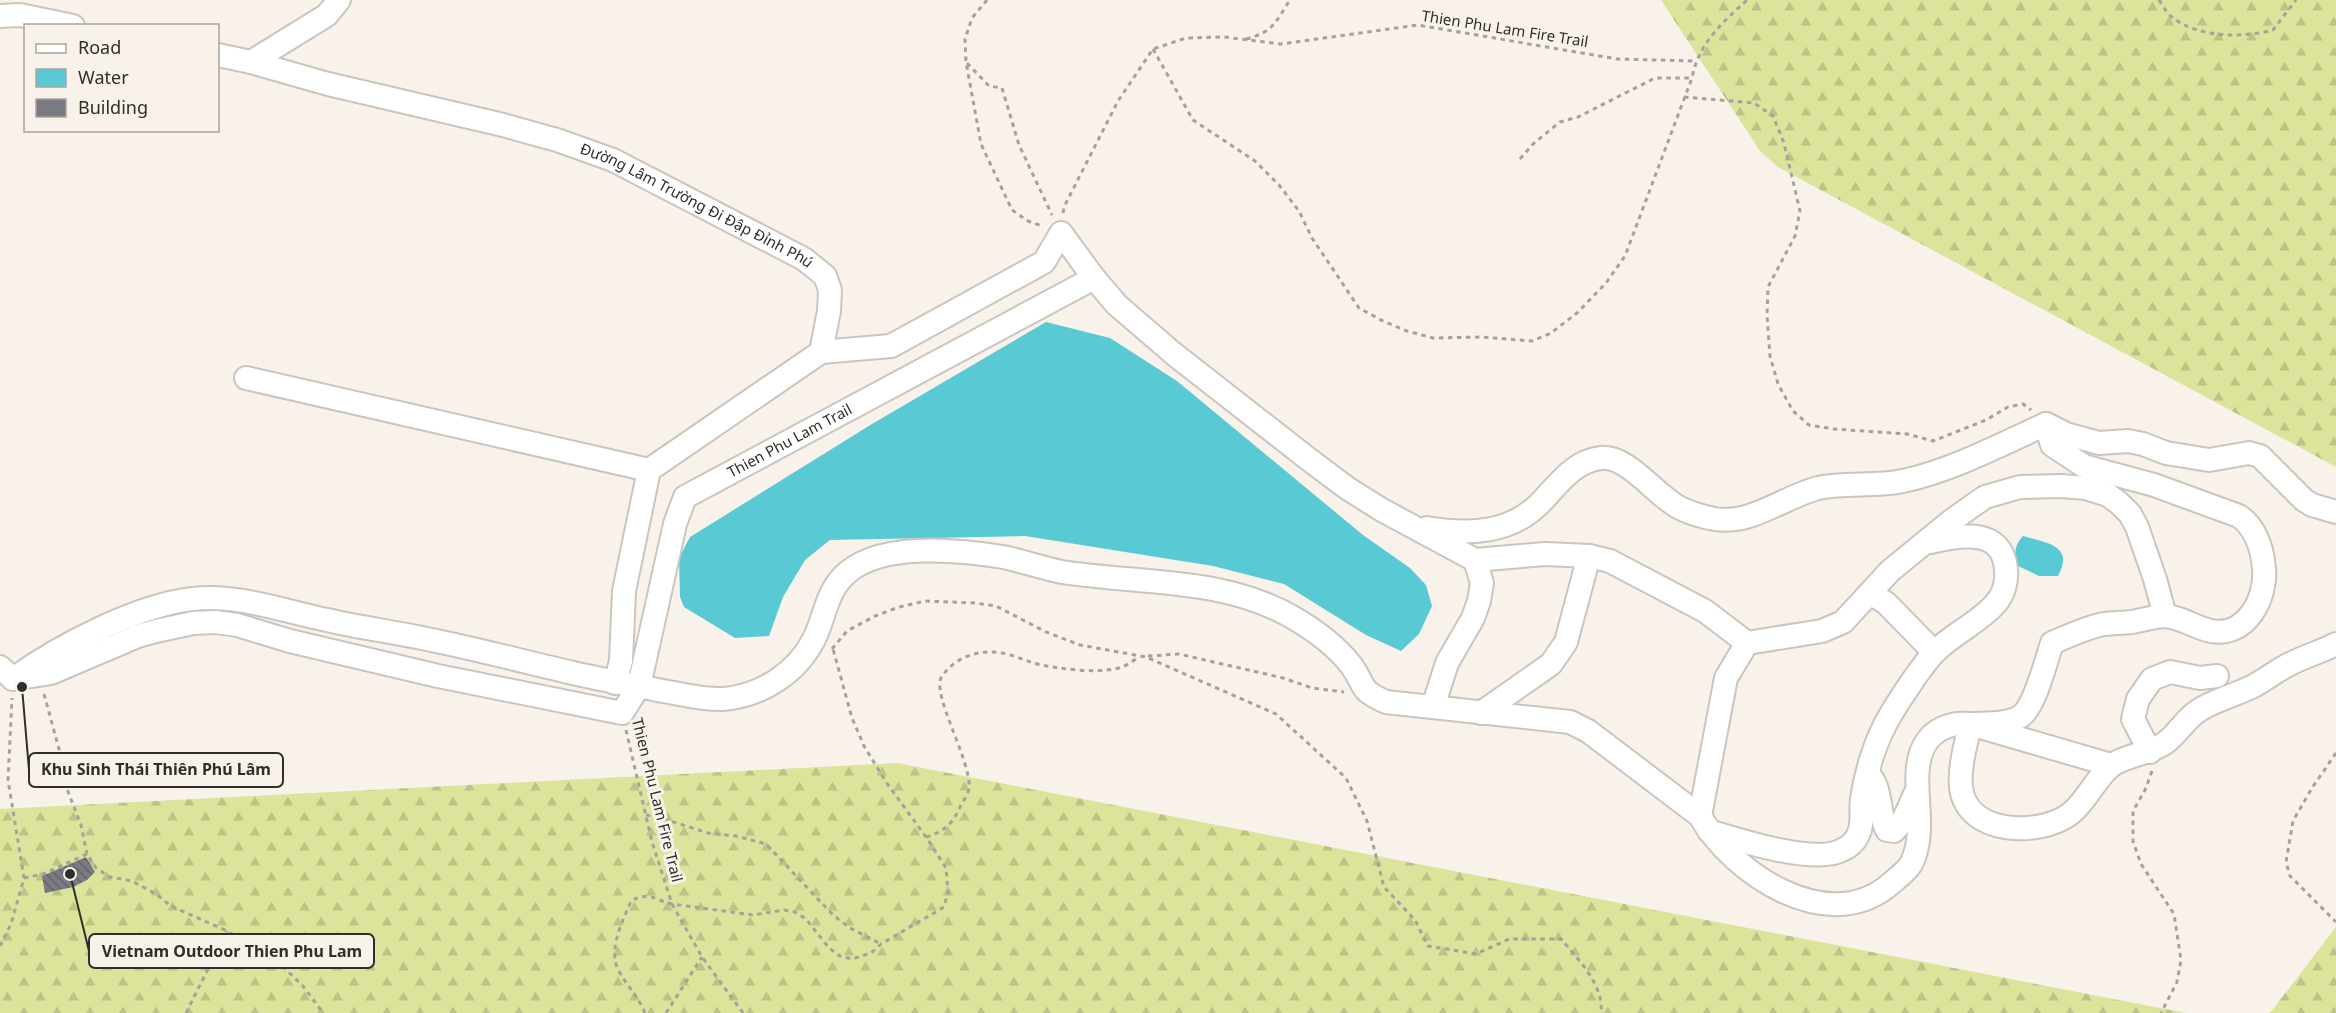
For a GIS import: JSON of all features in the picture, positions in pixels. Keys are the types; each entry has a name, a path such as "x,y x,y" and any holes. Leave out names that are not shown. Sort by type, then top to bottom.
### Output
{"street":[{"path":"251,62 327,15 339,0"},
{"path":"15,10 66,24"},
{"name":"Đường Lâm Trường Đi Đập Đỉnh Phú","path":"219,55 328,84 499,124 557,140 613,160 804,259 825,276 830,290 829,311 820,352"},
{"path":"615,683 621,661 624,591 648,470 820,352 891,346 1044,262 1061,233 1117,305 1252,416 1347,488 1475,560 1545,554 1589,556 1610,561 1696,606 1747,643 1822,631 1843,622 1890,571 1985,497 2020,487 2086,488 2108,495 2130,514 2152,569 2165,616"},
{"name":"Thien Phu Lam Trail","path":"622,713 639,686 675,524 685,497 1094,278"},
{"path":"246,378 648,470"},
{"path":"2046,424 2066,434 2099,443 2127,441 2143,444 2166,453 2209,460 2249,453 2260,456 2304,500 2312,505 2336,512"},
{"path":"1410,525 1457,533 1489,531 1506,526 1525,516 1573,469 1589,461 1604,458 1619,462 1679,508 1718,519 1734,518 1751,515 1795,495 1818,488 1841,484 1903,481 1980,455 2046,424"},
{"path":"7,673 157,606 192,599 219,598 250,602 417,637 615,683 690,696 724,699 760,690 780,679 799,663 815,637 823,611 836,586 849,571 877,555 917,551 961,552 1004,557 1061,572 1187,585 1251,597 1292,617 1328,642 1351,666 1366,694 1386,702 1570,722 1588,731 1705,823 1743,866 1782,892 1794,897 1829,903 1866,900 1881,891 1910,865 1917,844 1919,823 1920,756 1932,735 1957,723 2001,722 2020,717 2035,694 2052,643 2102,624 2165,616 2209,631 2222,632 2247,622 2257,605 2264,585 2261,550 2248,522 2230,512 2154,485 2084,465 2052,446 2046,424"},
{"path":"1705,823 1776,849 1813,854 1839,852 1853,843 1859,835 1867,773 1891,715 1934,652 1996,603 2005,588 2007,572 2004,554 1995,545 1971,535 1954,536 1926,543"},
{"path":"1480,713 1551,664 1566,642 1589,556"},
{"path":"1433,707 1447,663 1473,618 1479,601 1482,583 1475,560"},
{"path":"1870,592 1886,603 1934,652"},
{"path":"7,673 43,675 147,633 178,625 216,622 237,625 290,641 438,676 622,713"},
{"path":"1705,823 1726,678 1747,643"},
{"path":"1970,724 1962,763 1961,789 1971,811 1989,824 2008,829 2028,828 2053,822 2070,814 2111,765 2150,752 2167,742 2188,718 2200,709 2248,689 2291,663 2336,644"},
{"path":"2150,752 2133,719 2138,699 2152,679 2170,672 2200,678 2217,676"},
{"path":"1970,724 2111,765"},
{"path":"1867,773 1875,780 1887,830 1894,831 1903,821 1918,787"}],"path":[{"path":"987,0 972,18 965,39 966,62 981,144 1012,210 1028,221 1061,233"},
{"path":"1242,40 1255,37 1274,26 1290,0"},
{"path":"1061,233 1064,207 1075,184 1118,101 1153,48 1193,120 1255,161 1279,185 1299,211 1312,238 1359,308 1407,331 1433,338 1482,337 1532,341 1551,333 1577,313 1606,283 1625,256 1692,78 1695,61 1719,24 1747,0"},
{"path":"2159,0 2171,17 2185,26 2242,36 2273,30 2295,0"},
{"name":"Thien Phu Lam Fire Trail","path":"1153,48 1186,38 1224,37 1281,44 1418,25 1617,59 1695,61"},
{"path":"966,62 989,86 1002,88 1019,145 1061,233"},
{"path":"1520,159 1533,144 1560,122 1578,117 1655,78 1692,78"},
{"path":"1684,97 1754,103 1773,116 1784,143 1800,211 1795,236 1768,286 1767,315 1770,356 1778,384 1792,411 1809,425 1907,434 1933,441 1986,420 2008,407 2023,404 2046,424"},
{"path":"827,654 848,631 875,616 899,607 949,600 996,606 1046,632 1080,645 1146,657 1276,714 1346,778 1367,821 1384,887 1415,920 1428,946 1476,954 1509,939 1561,939 1585,967 1602,1001 1601,1013"},
{"path":"645,1013 633,991 618,971 615,957 616,940 631,901 641,895 653,896 672,904 753,915 784,910 795,912 806,919 829,948 840,956 852,959 871,953 881,944 944,907 948,891 946,868 886,782 864,746 850,710 833,648"},
{"path":"926,837 947,828 955,820 969,789 957,739 942,704 939,688 941,678 957,660 985,652 1005,653 1039,665 1098,670 1126,666 1140,656"},
{"path":"1146,657 1179,654 1283,678 1312,688 1366,694"},
{"path":"0,946 11,924 24,878 8,780 7,673"},
{"path":"43,675 47,710 62,760 67,789 81,825 87,854 96,868 110,877 132,881 156,894 171,906 227,931 280,964 303,986 323,1013"},
{"name":"Thien Phu Lam Fire Trail","path":"622,713 645,815 672,904 702,957 743,1013"},
{"path":"2150,752 2154,766 2145,790 2133,811 2133,841 2141,864 2174,914 2181,960 2177,981 2161,1013"},
{"path":"2336,753 2293,821 2286,862 2290,876 2336,922"},
{"path":"645,815 708,833 736,836 766,844 833,915 850,928 881,944"},
{"path":"24,878 43,873 87,854"},
{"path":"186,1013 227,931"},
{"path":"666,1013 702,957"},
{"path":"212,960 224,958 265,960 280,964"}],"green space":[{"path":"1661,0 2336,0 2336,467 1778,167 1760,151"},
{"path":"897,763 2186,1013 0,1013 0,809"},
{"path":"2336,927 2336,1013 2270,1013"}],"water":[{"path":"1046,322 1110,338 1177,381 1363,535 1410,568 1426,585 1432,606 1419,634 1401,651 1366,635 1284,584 1213,566 1025,536 830,540 805,560 783,597 769,636 735,638 684,607 680,597 679,558 690,537 872,424"},
{"path":"2023,536 2056,547 2063,558 2058,576 2039,576 2018,566 2016,550"}],"building":[{"path":"86,857 95,872 87,880 73,887 45,893 42,876"}],"place":[{"name":"Khu Sinh Thái Thiên Phú Lâm","path":"22,687"},
{"name":"Vietnam Outdoor Thien Phu Lam","path":"70,874"}]}
